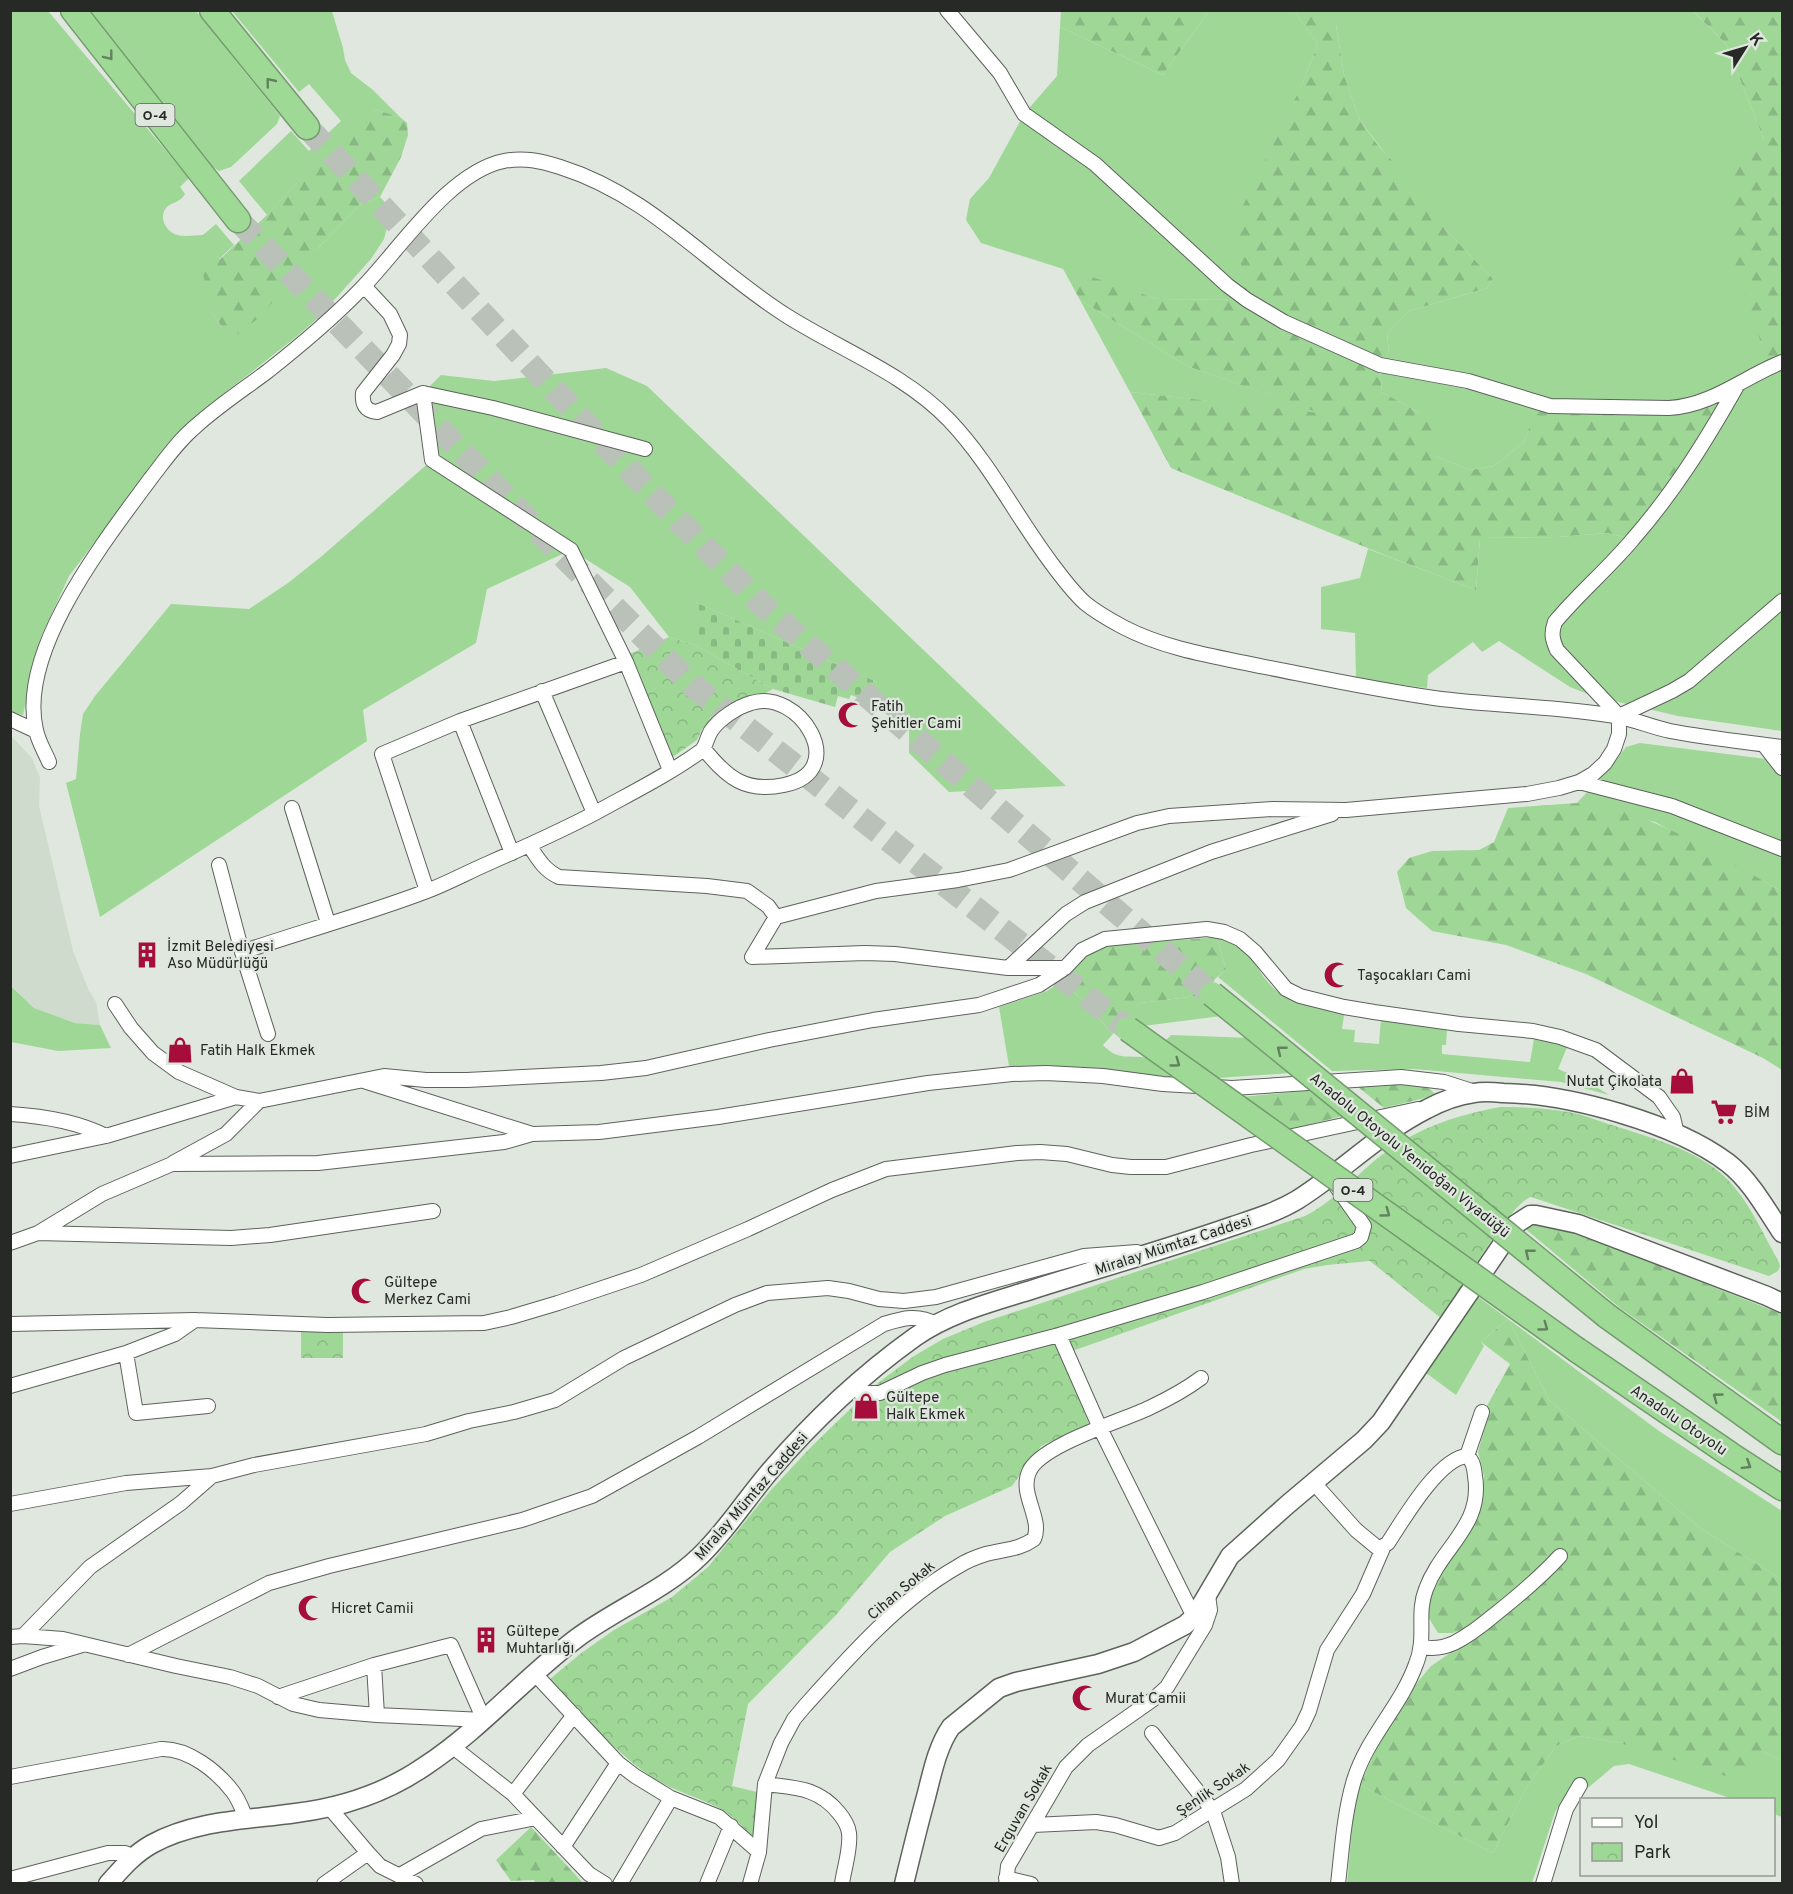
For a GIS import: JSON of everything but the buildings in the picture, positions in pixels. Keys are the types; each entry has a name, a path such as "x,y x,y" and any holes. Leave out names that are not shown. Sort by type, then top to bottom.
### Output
{"highway":[{"name":"O-4","path":"73,10 238,220"},
{"path":"212,10 307,127"},
{"name":"Anadolu Otoyolu Yenidoğan Viyadüğü","path":"1212,994 1607,1316 1782,1442"},
{"name":"Anadolu Otoyolu","path":"1128,1029 1577,1350 1782,1488"}],"main road":[{"name":"Miralay Mümtaz Caddesi","path":"108,1884 133,1856 164,1838 203,1826 246,1818 301,1813 357,1801 386,1790 419,1771 453,1747 591,1628 656,1588 697,1559 718,1537 783,1457 854,1388 900,1349 936,1324 983,1305 1156,1251 1281,1208 1294,1202 1402,1123 1431,1106 1475,1092 1529,1093 1554,1096 1621,1114 1677,1134 1713,1153 1734,1168 1782,1233"},
{"path":"904,1884 931,1778 945,1735 951,1727 999,1688 1016,1682 1098,1664 1134,1652 1185,1625 1194,1617 1230,1556 1364,1440 1381,1422 1516,1224 1530,1215 1549,1216 1578,1224 1777,1297"}],"street":[{"path":"947,10 1000,73 1024,114 1095,164 1227,285 1260,308 1313,336 1380,365 1477,383 1550,406 1684,407 1713,397 1782,362"},
{"path":"49,762 36,731 34,705 40,667 59,617 86,567 165,459 192,429 309,339 364,286 396,248 464,179 484,167 501,161 521,159 540,161 577,172 634,200 777,309 922,396 944,414 978,454 1020,520 1068,586 1085,603 1132,632 1194,653 1354,685 1434,698 1619,716 1666,730 1782,747"},
{"path":"364,286 390,314 400,335 399,344 393,355 363,393 362,400 370,411 377,412 423,393 493,408 645,449"},
{"path":"1065,968 1008,968 875,953 752,957 776,917 876,891 958,880 1010,870 1137,823 1160,818 1202,812 1273,809 1346,810 1527,794 1579,782 1599,769 1614,749 1619,734 1619,716 1565,659 1553,641 1552,632 1555,622 1626,547 1670,494 1703,446 1738,384"},
{"path":"423,393 432,460 571,550 626,662 670,770"},
{"path":"1619,716 1689,681 1782,601"},
{"path":"427,891 382,754 460,721 626,662"},
{"path":"542,691 594,813"},
{"path":"242,952 427,891 529,845 594,813 704,749 712,728 722,719 753,702 764,701 783,707 805,722 814,737 816,757 815,765 804,778 784,785 758,788 745,785 728,775 704,749"},
{"path":"10,718 36,731"},
{"path":"460,721 512,853"},
{"path":"1764,745 1782,768"},
{"path":"1579,782 1672,806 1782,849"},
{"path":"292,808 328,923"},
{"path":"1008,968 1066,914 1085,902 1211,852 1346,810"},
{"path":"529,845 541,864 550,873 559,877 747,891 768,906 776,917"},
{"path":"219,865 242,952 268,1034"},
{"path":"115,1004 131,1028 153,1053 166,1063 194,1080 236,1097 259,1101 384,1076 426,1080 488,1079 601,1073 646,1068 861,1022 979,1005 1039,985 1065,968 1082,950 1105,939 1207,929 1224,932 1240,939 1255,952 1286,989 1300,996 1385,1014 1533,1031 1596,1050 1659,1097 1673,1117 1677,1134"},
{"path":"172,1164 318,1163 504,1142 532,1134 598,1132 707,1119 928,1083 1012,1074 1103,1076 1163,1084 1232,1088 1401,1077 1444,1082 1475,1092"},
{"path":"359,1080 532,1134"},
{"path":"10,1156 106,1136 236,1097"},
{"path":"10,1243 38,1233 102,1194 172,1164 226,1134 259,1101"},
{"path":"10,1324 195,1320 327,1325 484,1323 558,1303 641,1275 832,1190 886,1169 1040,1152 1067,1154 1112,1165 1166,1167 1251,1145 1431,1106"},
{"path":"10,1114 77,1124 106,1136"},
{"path":"854,1388 861,1393 880,1393 945,1365 1059,1335 1203,1292 1356,1241 1361,1237 1364,1226 1329,1177"},
{"path":"38,1233 231,1238 270,1235 432,1211"},
{"path":"10,1504 126,1484 212,1476 254,1465 426,1434 469,1421 514,1412 555,1400 624,1358 735,1305 767,1293 828,1288 879,1299 918,1300 1084,1256 1156,1251"},
{"path":"128,1655 268,1583 329,1566 522,1520 592,1496 698,1437 884,1324 909,1317 936,1324"},
{"path":"10,1386 126,1353 175,1334 195,1320"},
{"path":"1059,1335 1100,1428 1194,1617"},
{"path":"126,1353 136,1413 208,1406"},
{"name":"Cihan Sokak","path":"750,1884 759,1852 765,1784 781,1743 794,1719 876,1632 913,1597 971,1558 1021,1547 1034,1539 1037,1533 1027,1487 1028,1472 1047,1452 1178,1394 1201,1378"},
{"path":"1338,1884 1345,1820 1355,1780 1374,1736 1407,1686 1422,1647 1421,1615 1425,1590 1435,1571 1468,1523 1476,1504 1474,1468 1467,1455 1482,1412"},
{"name":"Şenlik Sokak","path":"1033,1824 1096,1822 1159,1838 1175,1833 1213,1810 1266,1773 1288,1747 1309,1711 1327,1650 1363,1594 1383,1548 1443,1468 1458,1456 1467,1455"},
{"path":"17,1636 90,1567 188,1498 212,1476"},
{"path":"1313,1482 1356,1530 1379,1549 1383,1548"},
{"path":"1422,1647 1432,1649 1443,1647 1467,1636 1538,1580 1560,1556"},
{"name":"Erguvan Sokak","path":"1006,1881 1008,1866 1058,1779 1075,1757 1167,1687 1201,1633 1210,1610 1208,1595"},
{"path":"17,1636 56,1638 245,1681 278,1697 304,1707 377,1715 484,1720 452,1645 374,1665 278,1697"},
{"path":"10,1669 84,1645"},
{"path":"374,1665 377,1715"},
{"path":"535,1674 618,1763 670,1798 718,1817 759,1852"},
{"path":"513,1794 574,1715"},
{"path":"1152,1733 1213,1810 1228,1857 1232,1884"},
{"path":"453,1747 513,1794 589,1874 605,1884"},
{"path":"10,1777 161,1749 176,1749 197,1761 228,1786 246,1818"},
{"path":"563,1847 618,1763"},
{"path":"765,1784 800,1788 822,1795 841,1815 846,1823 849,1839 842,1884"},
{"path":"1548,1882 1566,1809 1580,1785"},
{"path":"620,1884 670,1798"},
{"path":"329,1807 380,1866 416,1884"},
{"path":"400,1875 481,1829 536,1818"},
{"path":"707,1884 731,1826"},
{"path":"10,1879 108,1853 125,1852 133,1856"},
{"path":"324,1884 368,1853"},
{"path":"1006,1881 1030,1884"}],"shaded area":[{"path":"10,735 32,758 40,778 39,806 73,951 89,991 96,1002 100,1025 75,1023 34,1008 11,985"}],"green space":[{"path":"1061,10 1209,11 1163,75 1060,27"},
{"path":"11,11 48,11 189,178 180,187 185,194 183,197 168,206 164,212 163,220 167,228 181,236 203,235 216,224 234,245 219,259 212,313 222,327 317,249 360,205 380,197 385,202 388,224 384,239 371,259 318,318 203,410 167,447 69,576 42,635 23,715 11,712"},
{"path":"87,11 196,11 280,116 277,124 231,167 219,171 213,167"},
{"path":"232,11 332,11 345,60 351,73 373,90 400,117 377,110 360,116 267,215 239,181 291,131 309,151 341,121 309,84 299,92"},
{"path":"1209,11 1294,11 1318,44 1301,87 1247,300 1158,299 981,243 966,220 970,199 989,178 1024,114 1057,76 1060,27 1163,75"},
{"path":"1294,11 1336,11 1344,75 1360,121 1406,176 1445,229 1493,279 1487,288 1409,311 1387,334 1389,353 1380,366 1382,392 1420,413 1437,431 1435,456 1470,470 1494,466 1524,442 1538,404 1669,408 1738,384 1633,539 1607,533 1559,537 1480,538 1476,590 1171,468 1130,392 1319,413 1187,366 1080,300 1062,267 1158,299 1247,300 1234,224 1301,87 1318,44"},
{"path":"1336,11 1693,11 1726,44 1764,140 1782,362 1782,731 1678,716 1593,696 1570,687 1499,641 1482,652 1473,642 1428,675 1427,688 1356,679 1355,633 1321,629 1321,587 1360,578 1368,549 1476,590 1480,538 1559,537 1607,533 1633,539 1697,403 1539,404 1524,442 1494,466 1470,470 1435,456 1420,413 1382,392 1380,365 1389,353 1387,334 1409,311 1487,288 1493,279 1445,229 1360,121 1344,75"},
{"path":"1693,11 1782,11 1782,362 1769,367 1736,269 1729,215 1731,154 1764,140 1726,44"},
{"path":"377,110 400,117 407,123 408,135 401,157 380,197 360,205 317,249 260,317 224,344 222,327 212,313 202,270 206,261 220,259 267,215 360,115"},
{"path":"1080,300 1187,366 1323,414 1130,392"},
{"path":"606,368 647,386 1066,786 949,792 909,753 909,731 870,702 877,682 695,602 695,645 669,637 630,587 571,550 487,589 476,643 363,710 367,741 100,917 66,783 76,779 83,714 95,696 171,604 249,609 288,583 322,556 432,460 423,393 441,375 494,381"},
{"path":"695,602 877,682 870,702 851,695 849,699 838,696 835,707 773,689 695,645"},
{"path":"669,637 695,645 773,689 715,720 702,729 697,740 670,759 627,655"},
{"path":"1640,743 1782,761 1782,891 1655,822 1577,803 1626,747"},
{"path":"1577,803 1631,814 1657,824 1782,891 1782,1070 1763,1058 1586,974 1506,945 1432,931 1406,908 1397,872 1409,858 1432,851 1479,850 1494,842 1508,808"},
{"path":"1217,937 1229,941 1246,952 1263,976 1284,996 1300,1003 1344,1015 1342,1029 1355,1030 1354,1042 1379,1044 1381,1019 1447,1029 1446,1045 1442,1045 1442,1054 1530,1062 1534,1039 1568,1045 1558,1069 1587,1081 1609,1095 1561,1082 1414,1069 1332,1071 1218,977 1226,969"},
{"path":"1217,937 1226,969 1197,996 1140,1003 1113,1034 1063,980 1087,956 1105,946"},
{"path":"1063,980 1113,1034 1103,1045 1119,1056 1152,1059 1176,1078 1094,1068 1009,1066 999,1007 1047,991"},
{"path":"10,985 34,1008 75,1023 100,1025 111,1048 58,1051 11,1042"},
{"path":"1200,993 1224,1014 1143,1026 1129,1015 1140,1003 1197,996"},
{"path":"1171,1035 1252,1038 1290,1073 1218,1078 1165,1041"},
{"path":"1387,1084 1419,1085 1435,1094 1384,1108 1358,1087"},
{"path":"1311,1090 1342,1116 1285,1131 1242,1097"},
{"path":"1500,1107 1579,1114 1658,1140 1702,1160 1727,1179 1742,1197 1778,1260 1780,1266 1778,1271 1769,1276 1531,1197 1522,1203 1497,1232 1442,1319 1370,1261 1327,1265 1304,1269 1061,1355 1089,1424 1041,1446 1012,1486 945,1516 890,1552 836,1615 748,1704 732,1786 757,1792 753,1838 724,1811 666,1785 635,1765 609,1742 550,1679 614,1630 672,1597 708,1567 770,1491 811,1447 874,1386 914,1356 943,1339 984,1322 1305,1216 1332,1198 1374,1161 1403,1141 1449,1120"},
{"path":"1536,1220 1553,1224 1782,1314 1782,1422 1620,1308 1523,1227"},
{"path":"1477,1296 1659,1431 1782,1511 1782,1580 1700,1528 1549,1400 1508,1319 1481,1342 1484,1346 1456,1395 1426,1373"},
{"path":"1508,1319 1549,1400 1700,1528 1782,1580 1782,1760 1763,1752 1748,1783 1620,1743 1579,1736 1556,1746 1526,1788 1493,1853 1360,1785 1384,1730 1411,1690 1431,1666 1484,1630 1560,1556 1553,1553 1535,1574 1466,1629 1452,1633 1438,1633 1427,1615 1431,1587 1475,1520 1483,1492 1484,1476 1478,1452 1486,1423 1487,1406 1510,1364 1481,1342"},
{"path":"301,1332 343,1332 343,1358 301,1358"},
{"path":"1579,1736 1620,1743 1763,1752 1782,1760 1782,1817 1775,1814 1775,1798 1730,1798 1629,1764 1614,1766 1589,1787 1574,1782 1555,1812 1532,1883 1347,1884 1353,1818 1360,1785 1493,1853 1526,1788 1556,1746"},
{"path":"531,1827 583,1883 511,1881 496,1860"}],"tunnel":[{"path":"307,127 634,475 762,605 1212,994"},
{"path":"238,220 555,548 691,684 1128,1029"}],"place":[{"name":"Fatih Şehitler Cami","path":"851,715"},
{"name":"İzmit Belediyesi Aso Müdürlüğü","path":"147,955"},
{"name":"Taşocakları Cami","path":"1337,975"},
{"name":"Fatih Halk Ekmek","path":"180,1050"},
{"name":"Nutat Çikolata","path":"1682,1081"},
{"name":"BİM","path":"1724,1112"},
{"name":"Gültepe Merkez Cami","path":"364,1291"},
{"name":"Gültepe Halk Ekmek","path":"866,1406"},
{"name":"Hicret Camii","path":"311,1608"},
{"name":"Gültepe Muhtarlığı","path":"486,1640"},
{"name":"Murat Camii","path":"1085,1698"}]}
